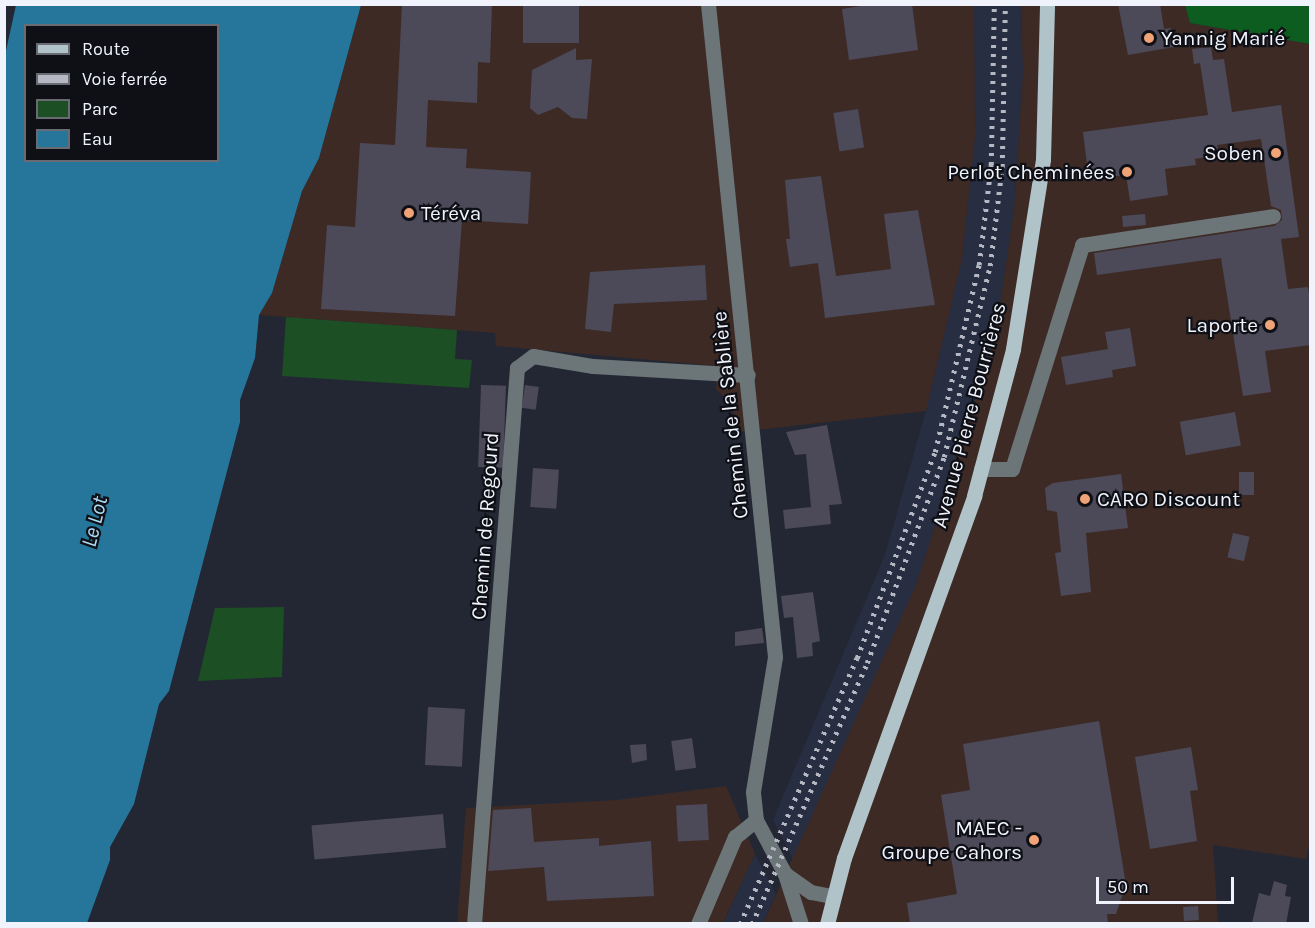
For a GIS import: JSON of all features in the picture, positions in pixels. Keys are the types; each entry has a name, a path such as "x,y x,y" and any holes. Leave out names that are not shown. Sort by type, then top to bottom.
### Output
{"main road":[{"name":"Avenue Pierre Bourrières","path":"827,924 831,896 981,469 1012,349 1031,251 1043,159 1047,4"}],"street":[{"name":"Chemin de la Sablière","path":"708,4 748,375 775,657 753,792 756,820 785,874 801,924"},
{"path":"981,469 1012,469 1082,245 1272,216"},
{"name":"Chemin de Regourd","path":"474,924 517,368 533,356 593,366 748,375"},
{"path":"698,924 735,837 756,820"},
{"name":"Chemin de la Sablière","path":"785,874 811,892 831,896"}],"shaded area":[{"path":"361,5 974,5 975,137 962,259 926,411 737,432 731,404 716,389 717,366 496,346 495,333 259,315 272,293 302,191 319,158"},
{"path":"974,5 1021,5 1023,73 1014,210 995,338 916,585 793,859 773,820 885,555 926,411 962,259 975,137"},
{"path":"1021,5 1185,5 1190,23 1310,44 1310,840 1306,859 1213,845 1218,923 763,924 916,585 995,338 1014,210 1023,73"},
{"path":"726,786 755,854 723,923 457,924 466,808 617,800"},
{"path":"755,854 776,894 763,923 723,924"}],"green space":[{"path":"1185,5 1310,5 1310,44 1190,23"},
{"path":"286,317 457,330 455,359 472,360 469,388 282,376"},
{"path":"284,607 282,677 198,681 215,608"}],"water":[{"name":"Le Lot","path":"16,5 361,5 319,158 302,191 272,293 259,315 255,358 240,400 240,422 169,691 159,704 134,804 110,847 110,860 87,923 5,923 4,60"}],"building":[{"name":"Téréva","path":"402,4 492,4 490,63 478,62 477,103 428,100 426,147 467,149 466,168 531,172 528,224 462,220 455,316 321,309 327,225 355,227 360,143 395,145"},
{"path":"523,4 579,4 579,43 523,43"},
{"path":"873,4 912,4 918,50 849,60 842,9"},
{"name":"Yannig Marié","path":"1118,4 1160,4 1164,29 1171,28 1174,47 1128,55"},
{"path":"1211,47 1213,60 1224,59 1232,112 1281,105 1299,237 1281,239 1288,289 1308,287 1311,306 1311,345 1265,351 1271,392 1243,396 1221,258 1097,275 1094,253 1274,226 1282,220 1281,210 1271,206 1261,139 1217,145 1219,155 1195,159 1196,165 1165,169 1168,195 1130,201 1126,175 1089,180 1083,132 1208,115 1200,63 1194,64 1192,49"},
{"path":"576,48 576,60 592,59 587,119 572,118 558,107 538,115 530,108 532,70"},
{"path":"858,109 864,148 839,151 833,113"},
{"path":"821,176 836,276 891,269 884,214 918,210 935,305 825,318 818,263 790,267 786,239 790,239 785,180"},
{"path":"1145,214 1146,225 1123,227 1122,216"},
{"path":"705,265 707,300 614,304 611,332 585,329 590,272"},
{"path":"1130,328 1136,366 1112,370 1113,377 1066,385 1061,357 1108,349 1105,332"},
{"path":"481,385 506,386 503,468 478,467"},
{"path":"525,385 539,387 536,410 522,408"},
{"path":"1235,412 1241,445 1186,455 1180,422"},
{"path":"827,425 842,504 829,505 831,524 785,529 783,510 811,507 806,454 795,455 786,432"},
{"path":"533,468 559,470 556,509 530,507"},
{"path":"1239,472 1254,472 1254,495 1239,495"},
{"name":"CARO Discount","path":"1121,474 1128,528 1086,533 1091,592 1061,596 1055,553 1061,552 1057,512 1047,510 1045,488 1053,483"},
{"path":"1233,533 1250,537 1244,561 1227,557"},
{"path":"813,592 820,641 812,643 813,656 797,658 793,617 784,618 781,596"},
{"path":"762,628 764,643 735,646 735,632"},
{"path":"428,707 465,709 462,767 425,765"},
{"name":"MAEC - Groupe Cahors","path":"1099,721 1126,885 1116,914 1107,914 1108,924 910,924 907,903 957,894 941,795 970,790 963,744"},
{"path":"692,738 696,768 675,771 671,741"},
{"path":"646,744 647,760 632,763 630,745"},
{"path":"1191,747 1198,790 1190,791 1197,841 1150,849 1135,757"},
{"path":"707,804 709,840 678,842 676,806"},
{"path":"531,808 534,842 599,838 599,846 651,841 654,896 547,901 544,867 488,871 493,810"},
{"path":"443,814 446,848 314,859 312,826"},
{"path":"1274,881 1287,885 1285,896 1291,897 1286,924 1252,923 1259,893 1270,896"},
{"path":"1198,906 1199,920 1184,921 1183,907"}],"railway":[{"path":"740,924 857,658 935,452 979,265 991,165 994,4"},
{"path":"752,924 867,663 944,457 990,266 1002,167 1005,4"}],"place":[{"name":"Yannig Marié","path":"1149,38"},
{"name":"Soben","path":"1276,153"},
{"name":"Perlot Cheminées","path":"1127,172"},
{"name":"Téréva","path":"409,213"},
{"name":"Laporte","path":"1270,325"},
{"name":"CARO Discount","path":"1085,499"},
{"name":"MAEC - Groupe Cahors","path":"1034,840"}]}
